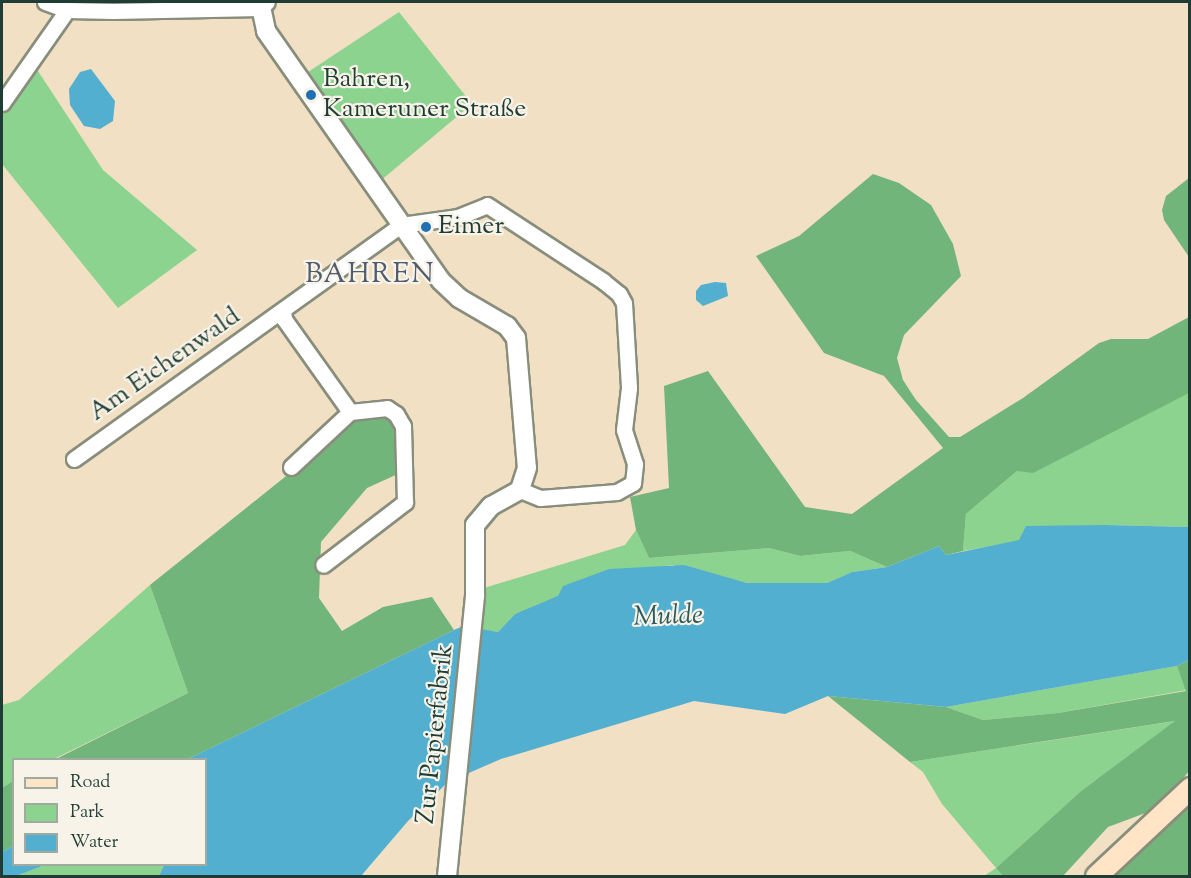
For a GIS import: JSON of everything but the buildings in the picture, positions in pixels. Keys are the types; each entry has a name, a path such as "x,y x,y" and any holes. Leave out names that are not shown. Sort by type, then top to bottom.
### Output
{"main road":[{"path":"1096,876 1190,788"}],"street":[{"path":"45,2 67,10 262,4 266,31 401,225 441,281 459,298 507,327 516,338 527,468 520,489 540,498 617,492 633,483 635,464 624,430 629,388 624,303 619,294 603,281 487,205 458,217 401,225"},
{"path":"2,103 67,10"},
{"name":"Am Eichenwald","path":"74,459 401,225"},
{"name":"Am Eichenwald","path":"283,310 284,319 350,412"},
{"path":"291,467 350,412 387,408 396,414 403,426 405,502 323,565"},
{"name":"Zur Papierfabrik","path":"447,876 475,596 475,525 491,506 520,489"}],"green space":[{"path":"399,12 472,104 379,182 305,74"},
{"path":"34,65 103,170 197,250 118,308 2,164 2,114"},
{"path":"873,174 899,183 931,205 953,244 961,276 904,335 897,358 903,380 916,400 949,437 960,437 1023,398 1099,343 1111,339 1148,339 1189,317 1189,393 1033,473 1017,471 966,514 963,551 946,555 939,546 887,567 850,551 800,556 769,548 649,558 636,530 630,497 669,488 664,386 708,371 805,507 852,514 943,448 884,376 824,353 756,256 799,236"},
{"path":"1189,178 1189,257 1164,220 1162,210 1166,196"},
{"path":"1189,393 1189,527 1106,525 963,551 966,514 1017,471"},
{"path":"381,414 393,417 399,431 400,473 367,488 321,542 319,598 342,631 383,607 432,597 454,630 190,758 58,758 188,693 150,585 361,416"},
{"path":"636,530 649,558 769,548 800,556 850,551 887,567 852,572 827,583 747,583 672,565 649,569 609,569 540,607 515,614 498,632 480,630 484,588 625,545"},
{"path":"150,585 188,693 56,758 12,758 12,782 2,788 2,705 19,700"},
{"path":"1189,660 1189,771 1159,808 1108,827 1063,876 1003,876 996,868 1081,791 1175,721 910,762 828,696 946,707 983,720 1058,713 1186,691 1177,666"},
{"path":"1177,666 1187,690 1058,713 983,720 946,707"},
{"path":"1176,721 1081,791 996,868 942,804 923,772 910,762"},
{"path":"12,782 12,847 2,852 2,788"},
{"path":"1189,798 1189,876 1107,876"},
{"path":"42,866 164,866 159,876 16,876"},
{"path":"996,868 1003,876 984,876"}],"water":[{"path":"91,69 115,101 113,121 100,129 84,126 70,105 69,89 80,72"},
{"path":"715,282 726,283 728,296 703,306 696,300 696,291 701,285"},
{"name":"Mulde","path":"1026,526 1189,527 1189,660 1177,666 946,707 828,696 785,714 694,701 501,759 448,782 408,821 361,876 159,876 164,866 207,866 207,758 190,758 463,626 498,632 515,614 558,596 563,586 609,569 684,565 747,583 827,583 852,572 887,567 939,546 946,555 1019,540"},
{"path":"12,847 12,866 42,866 16,876 2,876 2,852"}],"place":[{"name":"Bahren, Kameruner Straße","path":"311,95"},
{"name":"Eimer","path":"426,227"}],"district":[{"name":"BAHREN","path":"370,275"}]}
